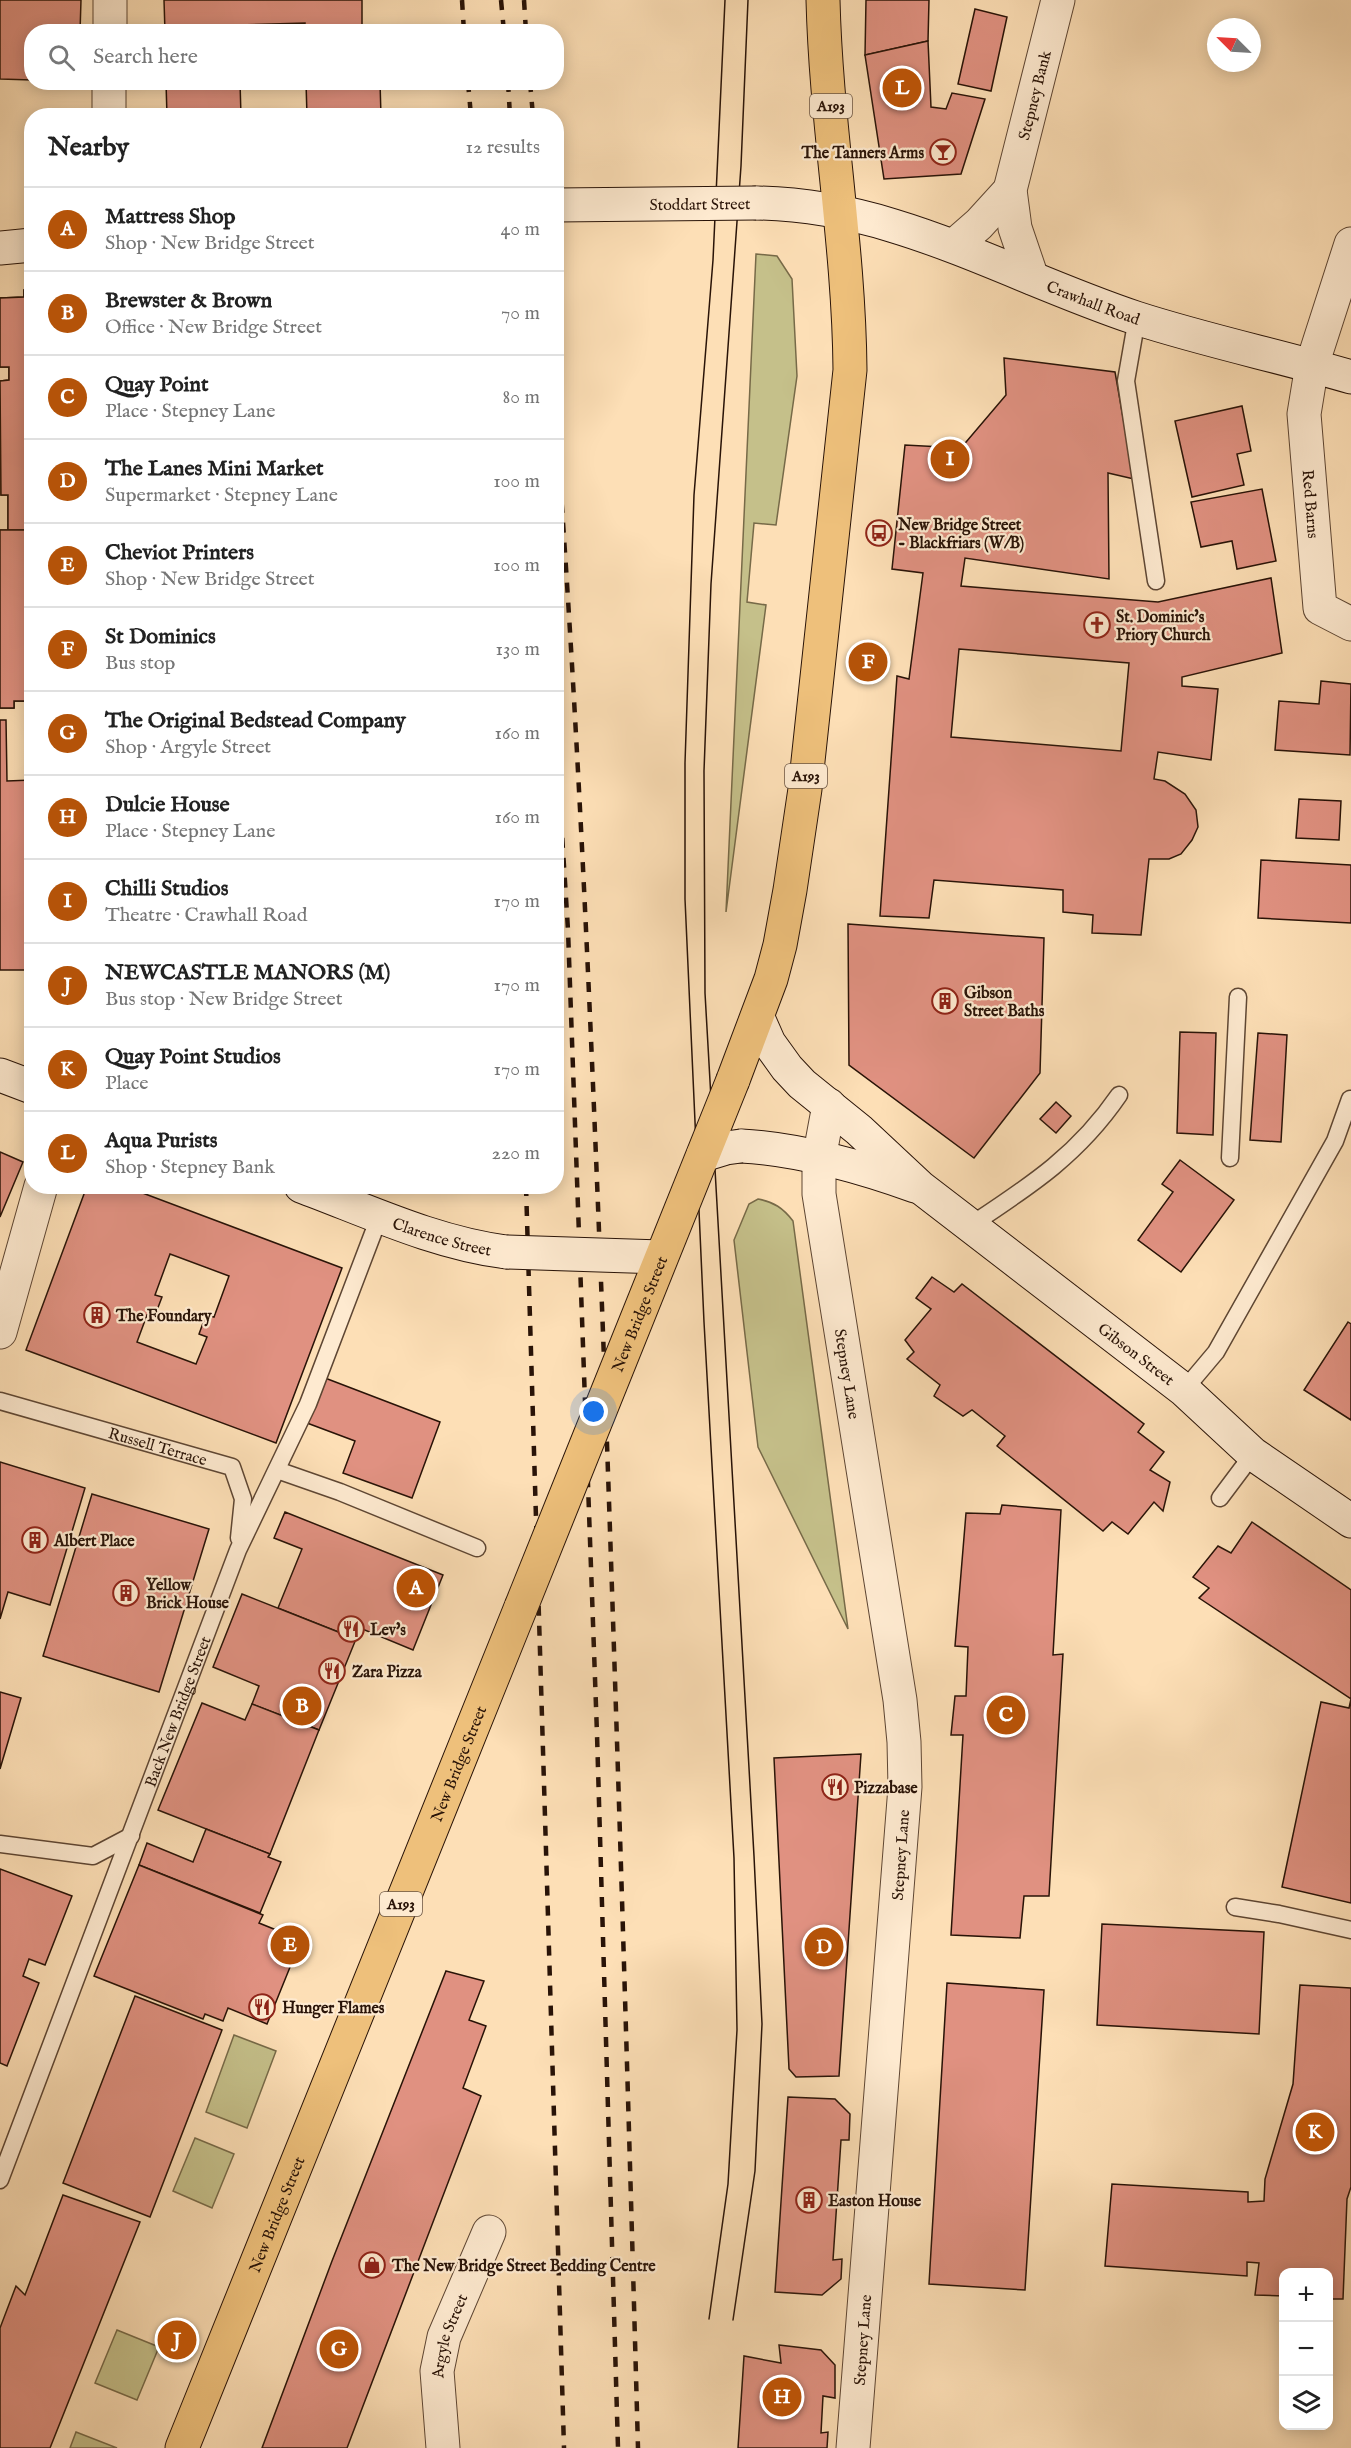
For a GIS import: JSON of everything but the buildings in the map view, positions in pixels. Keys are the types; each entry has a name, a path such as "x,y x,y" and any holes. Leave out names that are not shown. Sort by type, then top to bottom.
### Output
{"main road":[{"name":"A193","path":"758,1018 780,945 794,868 805,789 831,529 850,370 841,213 826,60 823,0"},
{"name":"New Bridge Street","path":"182,2448 758,1018"}],"street":[{"path":"110,0 110,24"},
{"name":"Stepney Bank","path":"1010,190 1058,0"},
{"path":"108,108 109,90"},
{"path":"955,245 979,224 1010,190"},
{"path":"1010,190 1015,228 1032,278"},
{"name":"Stoddart Street","path":"564,205 756,203 798,206 841,213"},
{"name":"Crawhall Road","path":"841,213 912,230 955,245 1032,278 1137,318 1351,377"},
{"path":"1312,365 1351,244"},
{"path":"0,248 24,246"},
{"name":"Red Barns","path":"1312,365 1304,414 1320,608 1351,624"},
{"name":"Gibson Street","path":"758,1018 769,1043 787,1068 859,1130 920,1187 1184,1390 1253,1454 1351,1521"},
{"path":"0,1075 24,1084"},
{"name":"Stepney Lane","path":"829,1105 819,1159 819,1194 898,1689 904,1742 905,1787 854,2448"},
{"name":"Gibson Street","path":"703,1155 741,1146 777,1150 875,1173 920,1187"},
{"path":"0,1332 39,1194"},
{"name":"Clarence Street","path":"323,1194 458,1243 506,1252 661,1257"},
{"name":"Argyle Street","path":"443,2448 437,2371 444,2337 489,2232"}],"lane":[{"path":"1137,318 1126,381 1156,581"},
{"path":"1230,1158 1238,997"},
{"path":"971,1225 1041,1179 1074,1150 1101,1121 1119,1095"},
{"path":"1184,1390 1216,1352 1335,1141 1350,1099"},
{"name":"Back New Bridge Street","path":"0,2180 238,1550 308,1404 380,1215"},
{"name":"Russell Terrace","path":"0,1401 232,1467 243,1499 238,1550"},
{"path":"1220,1498 1253,1454"},
{"path":"277,1470 340,1491 477,1548"},
{"path":"0,1844 93,1856 131,1836"},
{"path":"1235,1907 1351,1930"}],"shaded area":[{"path":"756,254 777,256 792,279 797,376 776,525 754,523 747,602 766,605 726,912"},
{"path":"758,1199 778,1206 793,1221 848,1629 758,1447 734,1240 749,1204"},
{"path":"234,2035 276,2051 247,2128 206,2112"},
{"path":"195,2138 234,2154 212,2208 173,2191"},
{"path":"117,2330 159,2347 137,2400 95,2383"},
{"path":"76,2432 117,2448 70,2448"}],"tram line":[{"path":"709,2319 728,2184 737,2030 734,1858 704,1322 685,899 685,763 694,495 713,260 725,0"},
{"path":"733,2320 755,2171 762,2024 705,993 704,771 711,584 741,166 748,0"}],"railway":[{"path":"462,0 464,24"},
{"path":"501,0 503,24"},
{"path":"524,0 526,24"},
{"path":"469,90 470,108"},
{"path":"508,90 510,108"},
{"path":"531,90 532,108"},
{"path":"564,540 590,1008 609,1495 638,2448"},
{"path":"564,866 597,1734 618,2448"},
{"path":"526,1194 564,2448"}],"place":[{"name":"Aqua Purists","path":"902,88"},
{"name":"The Tanners Arms","path":"943,152"},
{"name":"Chilli Studios","path":"950,459"},
{"name":"New Bridge Street - Blackfriars (W/B)","path":"879,533"},
{"name":"St. Dominic's Priory Church","path":"1097,625"},
{"name":"St Dominics","path":"868,662"},
{"name":"Gibson Street Baths","path":"945,1001"},
{"name":"The Foundary","path":"97,1315"},
{"name":"Albert Place","path":"35,1540"},
{"name":"Mattress Shop","path":"416,1588"},
{"name":"Yellow Brick House","path":"126,1593"},
{"name":"Lev's","path":"351,1629"},
{"name":"Zara Pizza","path":"332,1671"},
{"name":"Brewster & Brown","path":"302,1706"},
{"name":"Quay Point","path":"1006,1715"},
{"name":"Pizzabase","path":"835,1787"},
{"name":"Cheviot Printers","path":"290,1945"},
{"name":"The Lanes Mini Market","path":"824,1947"},
{"name":"Hunger Flames","path":"262,2007"},
{"name":"Quay Point Studios","path":"1315,2132"},
{"name":"Easton House","path":"809,2200"},
{"name":"The New Bridge Street Bedding Centre","path":"372,2265"},
{"name":"NEWCASTLE MANORS (M)","path":"177,2340"},
{"name":"The Original Bedstead Company","path":"339,2349"},
{"name":"Dulcie House","path":"782,2397"}]}
